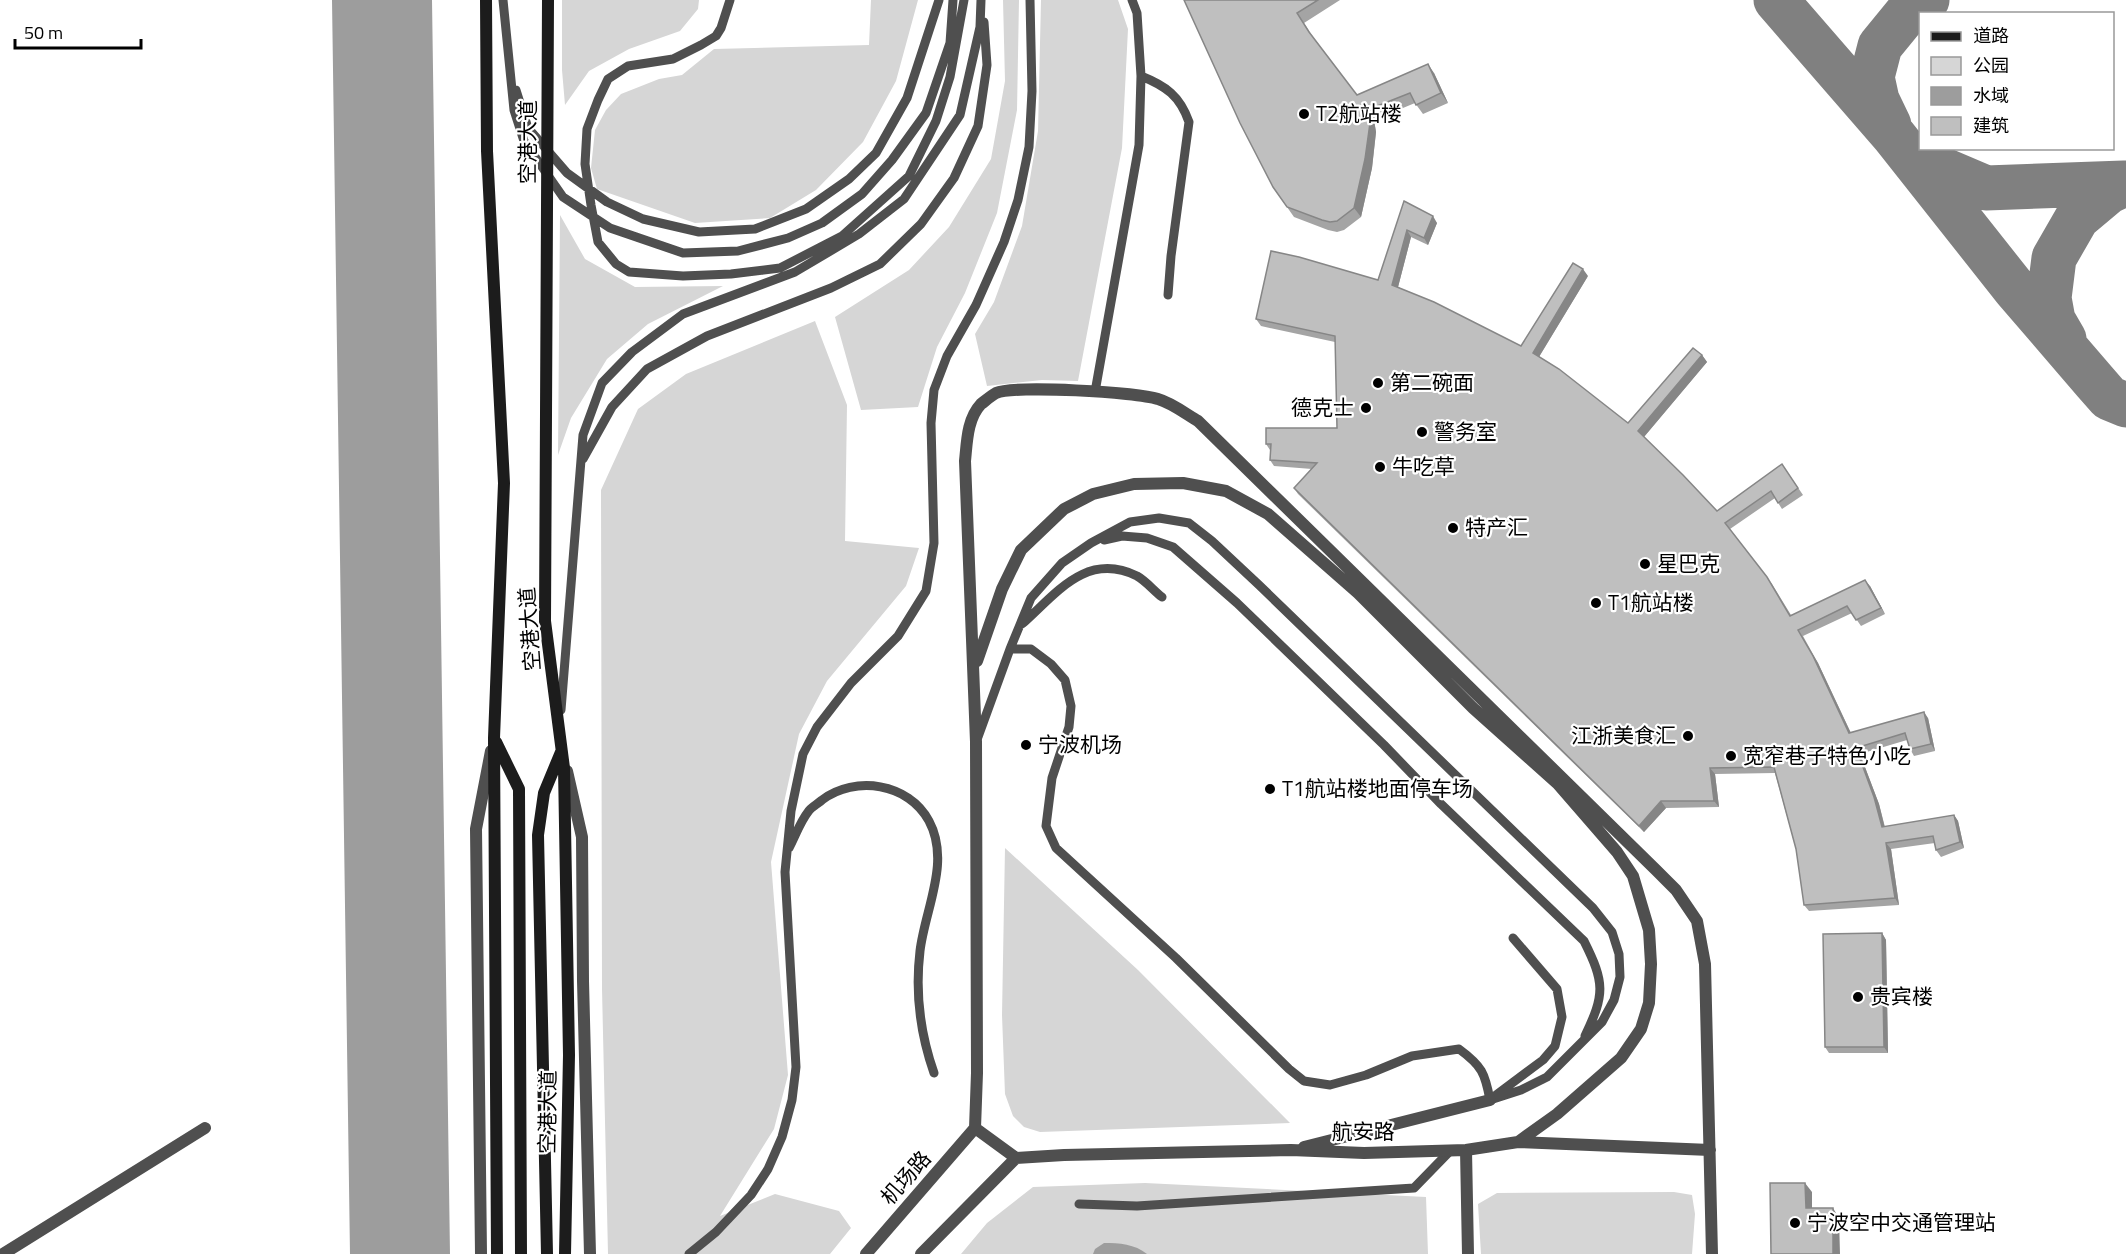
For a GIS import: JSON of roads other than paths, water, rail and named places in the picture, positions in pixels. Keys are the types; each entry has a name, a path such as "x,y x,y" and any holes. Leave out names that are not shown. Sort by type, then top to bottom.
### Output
{"main road":[{"name":"空港大道","path":"486,0 487,151 504,483 494,738 494,1072 497,1254"},
{"name":"空港大道","path":"548,0 545,621 564,768 569,1055 565,1254"},
{"path":"494,738 519,789 521,1254"},
{"path":"548,1254 538,835 544,793 562,750"}],"street":[{"path":"921,1254 1016,1158 975,1128 977,1073 976,742 964,461 971,418 981,405 997,393 1024,390 1095,392 1158,399 1198,421 1676,890 1696,921 1705,964 1712,1254"},
{"path":"974,669 1002,589 1021,550 1064,509 1093,494 1134,484 1183,483 1226,491 1268,514 1358,593 1473,708 1558,784 1617,852 1633,876 1649,930 1651,964 1649,1003 1641,1029 1621,1058 1557,1114 1518,1142"},
{"path":"481,1254 476,829 494,738"},
{"path":"562,750 582,837 590,1254"},
{"path":"1291,1150 1490,1100"},
{"path":"3,1254 205,1128"},
{"name":"机场路","path":"866,1254 975,1128"},
{"name":"航安路","path":"1016,1158 1291,1150 1364,1153 1466,1150 1518,1142 1710,1150"},
{"path":"1466,1150 1468,1254"}],"lane":[{"path":"503,0 514,110 524,141 564,197 610,228 682,253 738,251 788,238 822,223 862,194 892,160 926,113 950,43 953,0"},
{"path":"730,0 716,36 673,59 628,66 608,79 587,129 585,164 598,242 616,264 629,272 683,276 731,274 780,268 842,236 909,176 936,121 947,88 964,0"},
{"path":"510,71 528,128 567,173 607,202 643,219 699,232 755,229 806,209 849,178 876,153 907,98 939,0"},
{"path":"559,728 583,435 602,383 632,352 683,314 795,272 859,234 904,199 960,115 980,27 982,0"},
{"path":"580,464 612,407 647,369 707,336 831,288 880,264 921,224 954,178 978,126 987,65 982,0"},
{"path":"689,1254 716,1232 751,1195 768,1169 783,1137 792,1100 796,1067 785,872 791,811 803,754 818,727 851,683 898,636 926,591 934,543 931,423 934,390 947,356 976,305 1004,242 1018,200 1029,147 1032,91 1030,0"},
{"path":"1095,392 1138,145 1142,76 1137,13 1132,0"},
{"path":"1142,76 1160,84 1171,93 1184,107 1189,122 1168,295"},
{"path":"976,742 1031,598 1062,563 1091,543 1130,522 1159,518 1189,524 1259,585 1593,908 1612,932 1619,954 1620,977 1614,1000 1602,1022 1547,1077 1521,1090 1490,1100"},
{"path":"1091,543 1122,536 1148,538 1173,547 1237,603 1584,941 1600,980 1601,996 1595,1015 1582,1041"},
{"path":"1019,627 1071,580 1088,570 1110,568 1137,577 1162,597"},
{"path":"1010,649 1031,649 1051,664 1065,680 1071,706 1069,727 1052,778 1046,826 1056,848 1176,958 1289,1069 1304,1081 1330,1085 1366,1075 1412,1056 1459,1049 1475,1061 1485,1074 1490,1100"},
{"path":"787,853 809,811 831,794 850,786 871,785 896,791 915,804 929,821 938,846 937,876 920,950 918,994 926,1050 934,1073"},
{"path":"1490,1100 1543,1060 1555,1046 1562,1017 1557,989 1513,938"},
{"path":"1079,1204 1137,1206 1414,1188 1451,1150"}],"water":[{"path":"332,0 432,0 450,1254 350,1254"},
{"path":"1104,1243 1132,1246 1147,1254 1093,1254 1095,1249"}],"place":[{"name":"T2航站楼","path":"1304,114"},
{"name":"第二碗面","path":"1378,383"},
{"name":"德克士","path":"1366,408"},
{"name":"警务室","path":"1422,432"},
{"name":"牛吃草","path":"1380,467"},
{"name":"特产汇","path":"1453,528"},
{"name":"星巴克","path":"1645,564"},
{"name":"T1航站楼","path":"1596,603"},
{"name":"江浙美食汇","path":"1688,736"},
{"name":"宁波机场","path":"1026,745"},
{"name":"宽窄巷子特色小吃","path":"1731,756"},
{"name":"T1航站楼地面停车场","path":"1270,789"},
{"name":"贵宾楼","path":"1858,997"},
{"name":"宁波空中交通管理站","path":"1795,1223"}]}
